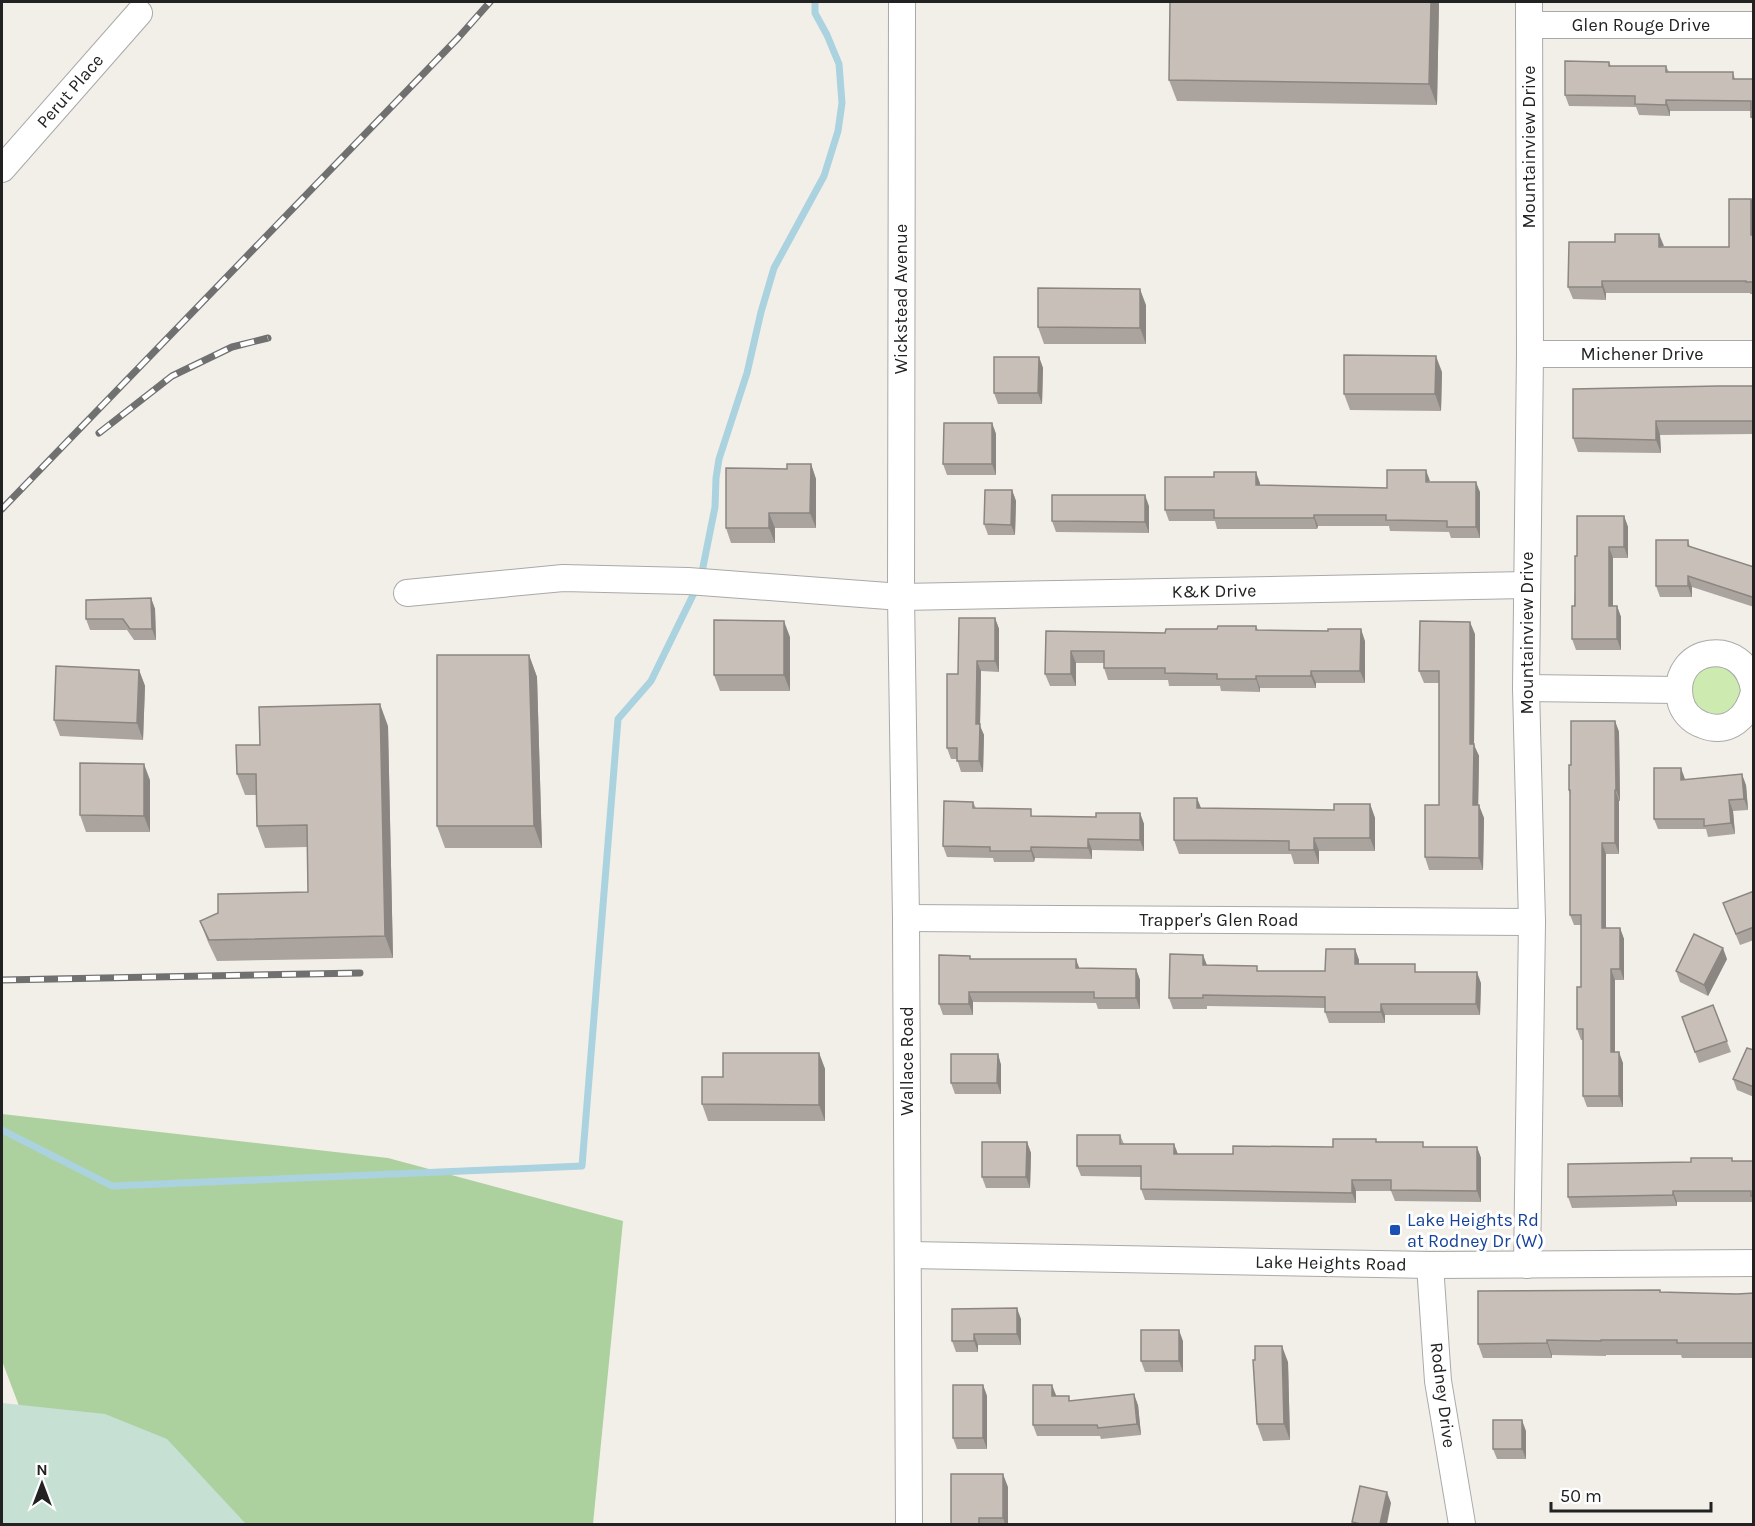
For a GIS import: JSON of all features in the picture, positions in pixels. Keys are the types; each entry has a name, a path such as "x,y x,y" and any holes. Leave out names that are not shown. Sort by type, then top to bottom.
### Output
{"street":[{"name":"Wickstead Avenue","path":"901,597 902,2"},
{"name":"Perut Place","path":"2,170 139,13"},
{"name":"Glen Rouge Drive","path":"1529,13 1754,25"},
{"name":"Mountainview Drive","path":"1527,1265 1532,922 1526,688 1530,354 1529,13"},
{"name":"Michener Drive","path":"1530,354 1754,354"},
{"name":"K&K Drive","path":"407,593 563,578 688,581 901,597 1527,585"},
{"name":"Wallace Road","path":"901,597 909,1255 909,1524"},
{"path":"1716,653 1739,660 1747,669 1754,691 1751,704 1744,715 1734,723 1722,728 1709,728 1696,723 1687,714 1680,703 1678,690 1680,678 1690,664 1705,654 1716,653"},
{"path":"1526,688 1678,690"},
{"name":"Trapper's Glen Road","path":"906,918 1532,922"},
{"name":"Lake Heights Road","path":"909,1255 1430,1265 1754,1263"},
{"name":"Rodney Drive","path":"1430,1265 1438,1380 1462,1524"}],"green space":[{"path":"1716,665 1734,672 1741,690 1734,708 1716,715 1698,708 1691,690 1698,672"},
{"path":"2,1114 388,1158 623,1221 593,1524 18,1524 58,1509 2,1361"},
{"path":"2,1403 105,1414 167,1439 246,1524 2,1524"}],"building":[{"path":"1170,2 1431,2 1429,84 1169,80"},
{"path":"1565,61 1609,62 1609,66 1666,66 1666,72 1733,72 1733,79 1754,79 1754,117 1751,117 1751,101 1666,100 1666,105 1635,104 1635,96 1565,95"},
{"path":"1729,199 1751,199 1754,282 1602,281 1602,287 1568,287 1569,242 1615,242 1615,234 1659,234 1659,247 1729,247"},
{"path":"1038,288 1140,289 1140,328 1038,327"},
{"path":"1344,355 1436,356 1435,394 1344,394"},
{"path":"994,357 1039,357 1038,393 994,393"},
{"path":"1754,386 1754,421 1656,421 1656,440 1573,438 1573,389"},
{"path":"944,423 992,423 992,464 943,464"},
{"path":"787,464 811,464 810,513 769,513 769,528 726,528 726,468 787,469"},
{"path":"1387,470 1426,470 1426,482 1476,482 1476,527 1447,527 1447,521 1386,520 1386,515 1214,518 1214,510 1165,510 1165,477 1214,477 1214,472 1256,472 1256,485 1387,488"},
{"path":"985,490 1012,490 1011,525 984,524"},
{"path":"1052,495 1145,495 1145,522 1052,521"},
{"path":"1577,516 1624,516 1624,547 1609,547 1609,606 1617,606 1617,639 1572,639"},
{"path":"1656,540 1688,540 1688,546 1754,567 1754,598 1688,576 1688,586 1656,586"},
{"path":"151,598 152,629 130,629 123,619 86,619 86,600"},
{"path":"959,618 995,618 995,661 977,661 976,724 980,724 979,761 957,761 957,748 947,748 947,674 958,674"},
{"path":"714,620 784,621 784,675 714,675"},
{"path":"1420,621 1470,622 1470,744 1474,744 1473,805 1479,805 1479,858 1425,857 1425,805 1439,805 1439,671 1419,671"},
{"path":"1218,626 1256,626 1256,630 1361,629 1360,671 1311,671 1311,676 1217,679 1217,674 1165,673 1165,668 1104,668 1104,651 1071,651 1071,674 1045,674 1046,631 1165,633 1166,629 1217,629"},
{"path":"437,655 529,655 534,826 437,826"},
{"path":"56,666 139,670 137,723 54,720"},
{"path":"380,704 385,936 209,940 200,921 218,913 218,894 308,892 307,825 257,826 256,774 237,774 236,745 260,745 259,707"},
{"path":"1571,721 1615,721 1615,843 1602,843 1602,928 1620,928 1620,969 1611,969 1611,1052 1619,1052 1619,1096 1583,1096 1583,1029 1577,1029 1577,987 1581,987 1581,915 1570,915"},
{"path":"80,763 144,764 144,816 80,815"},
{"path":"1654,768 1681,768 1681,780 1742,774 1744,799 1729,800 1731,823 1704,826 1704,819 1654,819"},
{"path":"1174,798 1197,798 1197,808 1334,810 1334,804 1370,804 1370,838 1314,838 1314,850 1289,850 1289,841 1174,840"},
{"path":"944,801 973,802 973,808 1031,809 1031,816 1096,817 1096,813 1140,813 1140,840 1088,839 1088,848 1031,847 1031,851 990,851 990,847 943,846"},
{"path":"1754,891 1754,927 1736,934 1723,903"},
{"path":"1694,934 1723,948 1704,985 1676,971"},
{"path":"1326,949 1355,949 1355,964 1415,964 1415,972 1477,972 1476,1004 1381,1004 1381,1012 1325,1012 1325,997 1203,995 1203,998 1169,998 1170,954 1203,955 1203,965 1257,966 1257,971 1325,971"},
{"path":"939,955 970,956 970,959 1076,959 1076,968 1136,969 1136,998 1094,998 1094,992 969,992 969,1004 939,1004"},
{"path":"1713,1005 1727,1041 1695,1052 1682,1017"},
{"path":"1747,1048 1754,1050 1754,1087 1733,1079"},
{"path":"723,1053 819,1053 819,1105 702,1104 702,1077 723,1077"},
{"path":"951,1054 998,1054 997,1083 951,1083"},
{"path":"1077,1135 1120,1135 1120,1144 1174,1144 1174,1154 1233,1154 1233,1146 1333,1147 1333,1139 1423,1142 1423,1147 1477,1147 1477,1191 1391,1190 1391,1180 1352,1180 1352,1193 1141,1189 1141,1166 1077,1166"},
{"path":"982,1142 1027,1142 1026,1177 982,1177"},
{"path":"1691,1158 1732,1158 1732,1161 1754,1161 1754,1196 1751,1196 1751,1191 1673,1191 1673,1195 1568,1197 1568,1164 1691,1162"},
{"path":"1660,1290 1660,1292 1754,1293 1754,1343 1677,1343 1677,1340 1547,1340 1547,1343 1478,1344 1478,1291"},
{"path":"1017,1308 1017,1334 974,1334 974,1341 952,1341 952,1309"},
{"path":"1141,1330 1179,1330 1179,1361 1141,1361"},
{"path":"1255,1346 1282,1346 1284,1424 1257,1424 1253,1360 1255,1360"},
{"path":"953,1385 983,1385 983,1438 953,1438"},
{"path":"1033,1385 1052,1385 1052,1396 1069,1396 1069,1401 1134,1394 1137,1424 1098,1428 1097,1425 1033,1425"},
{"path":"1493,1420 1522,1420 1522,1449 1493,1449"},
{"path":"951,1474 1003,1474 1003,1518 979,1518 979,1524 951,1524"},
{"path":"1360,1486 1387,1492 1380,1524 1352,1522"}],"waterway":[{"path":"703,567 715,507 719,459 747,373 774,268 824,176 838,131 842,103 839,64 815,13 815,2"},
{"path":"2,1130 112,1186 582,1166 618,719 651,681 694,593"}],"railway":[{"path":"2,509 458,38 490,2"},
{"path":"99,433 172,376 232,347 268,338"},
{"path":"2,980 360,973"}],"place":[{"name":"Lake Heights Rd at Rodney Dr (W)","path":"1395,1230"}]}
